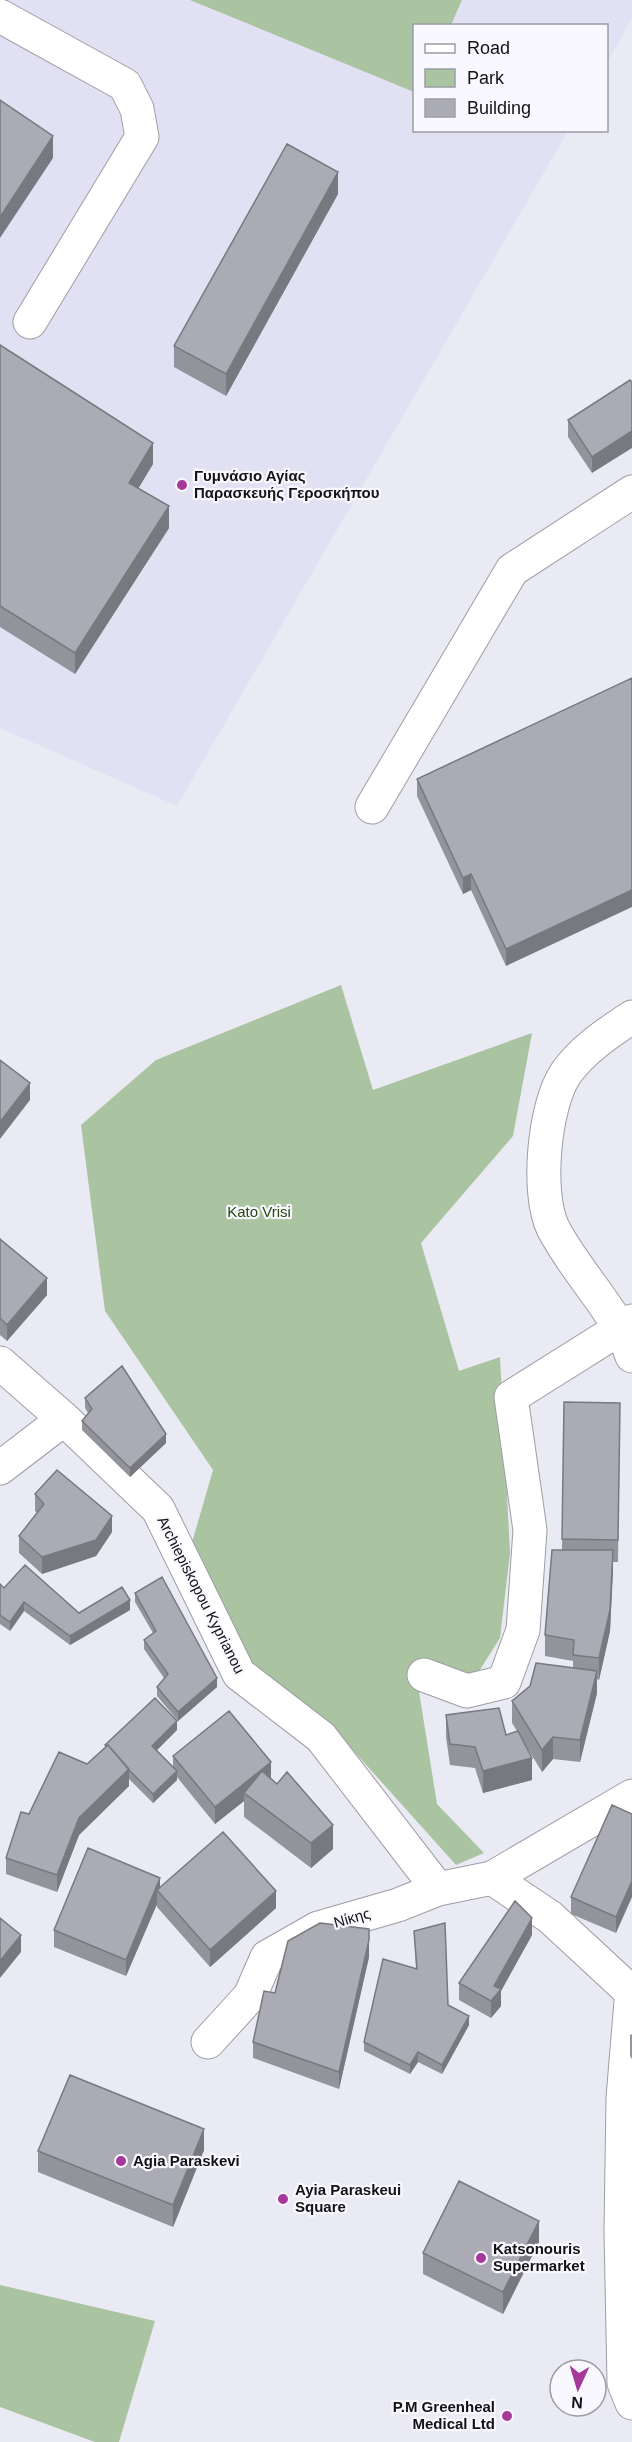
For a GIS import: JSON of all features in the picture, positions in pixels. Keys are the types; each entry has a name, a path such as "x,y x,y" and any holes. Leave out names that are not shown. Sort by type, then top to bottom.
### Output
{"street":[{"path":"0,16 125,85 137,110 142,137 30,322"},
{"path":"372,807 513,570 632,492"},
{"path":"424,1675 467,1691 504,1682 523,1630 530,1530 511,1397 628,1335 568,1254 552,1226 545,1199 544,1153 551,1110 565,1074 590,1046 632,1017"},
{"name":"Archiepiskopou Kyprianou","path":"0,1363 64,1419 158,1509 238,1674 321,1737 438,1890"},
{"path":"0,1468 64,1419"},
{"name":"Νίκης","path":"208,2042 250,1996 267,1957 318,1928 398,1905 438,1890 492,1878 632,1796"},
{"path":"492,1878 550,1917 632,1990 623,2098 628,2393"}],"shaded area":[{"name":"Γυμνάσιο Αγίας Παρασκευής Γεροσκήπου","path":"0,0 632,0 632,18 608,61 608,24 413,24 413,132 567,132 177,806 0,728"}],"green space":[{"path":"190,0 462,0 451,24 413,24 413,92"},
{"name":"Kato Vrisi","path":"341,985 373,1090 532,1033 513,1136 421,1243 459,1371 500,1357 510,1553 500,1638 478,1673 418,1685 437,1804 484,1853 456,1865 325,1719 261,1682 191,1546 213,1470 105,1311 81,1125 156,1060"},
{"path":"0,2285 155,2321 119,2442 95,2442 0,2407"}],"building":[{"path":"0,100 53,136 0,217"},
{"path":"287,144 338,172 226,374 174,346"},
{"path":"0,345 153,443 129,483 169,506 75,653 0,606"},
{"path":"630,380 632,382 632,431 592,457 568,420"},
{"path":"632,678 632,890 506,949 471,874 463,878 417,779"},
{"path":"0,1060 30,1083 0,1122"},
{"path":"0,1239 47,1278 7,1325 0,1318"},
{"path":"122,1366 166,1434 130,1468 82,1421 92,1409 85,1398"},
{"path":"564,1402 620,1403 618,1540 562,1539"},
{"path":"57,1470 112,1516 96,1540 42,1557 19,1536 44,1504 35,1494"},
{"path":"552,1550 613,1550 610,1610 599,1658 573,1655 574,1640 545,1635"},
{"path":"25,1565 79,1613 122,1587 130,1600 70,1636 24,1602 10,1622 0,1615 0,1584 4,1588"},
{"path":"162,1577 217,1678 178,1712 157,1687 168,1674 144,1640 156,1631 135,1593"},
{"path":"536,1663 597,1671 580,1740 553,1737 542,1750 512,1701 530,1686"},
{"path":"155,1698 177,1721 152,1746 177,1771 153,1794 108,1745 105,1745"},
{"path":"499,1708 506,1735 518,1731 532,1758 483,1771 475,1747 450,1744 446,1715"},
{"path":"229,1711 271,1762 215,1807 173,1756"},
{"path":"108,1745 129,1769 79,1818 57,1875 6,1858 21,1812 29,1814 59,1752 87,1764"},
{"path":"262,1771 277,1784 287,1772 333,1825 311,1843 244,1793"},
{"path":"612,1805 632,1814 632,1881 616,1917 571,1897"},
{"path":"223,1832 276,1891 210,1950 157,1890"},
{"path":"88,1848 160,1878 126,1960 54,1930"},
{"path":"515,1901 532,1918 494,1986 501,1989 491,2001 459,1983"},
{"path":"0,1918 21,1935 0,1961"},
{"path":"320,1923 369,1929 369,1940 339,2072 253,2042 264,1991 275,1993 288,1941"},
{"path":"445,1923 448,2005 469,2016 442,2065 418,2052 410,2065 364,2042 383,1959 417,1969 414,1931"},
{"name":"Agia Paraskevi","path":"70,2075 204,2129 173,2205 38,2151"},
{"name":"Katsonouris Supermarket","path":"459,2181 539,2221 503,2292 423,2253"}],"place":[{"name":"Γυμνάσιο Αγίας Παρασκευής Γεροσκήπου","path":"182,485"},
{"name":"Agia Paraskevi","path":"121,2161"},
{"name":"Ayia Paraskeui Square","path":"283,2199"},
{"name":"Katsonouris Supermarket","path":"481,2258"},
{"name":"P.M Greenheal Medical Ltd","path":"507,2416"}]}
